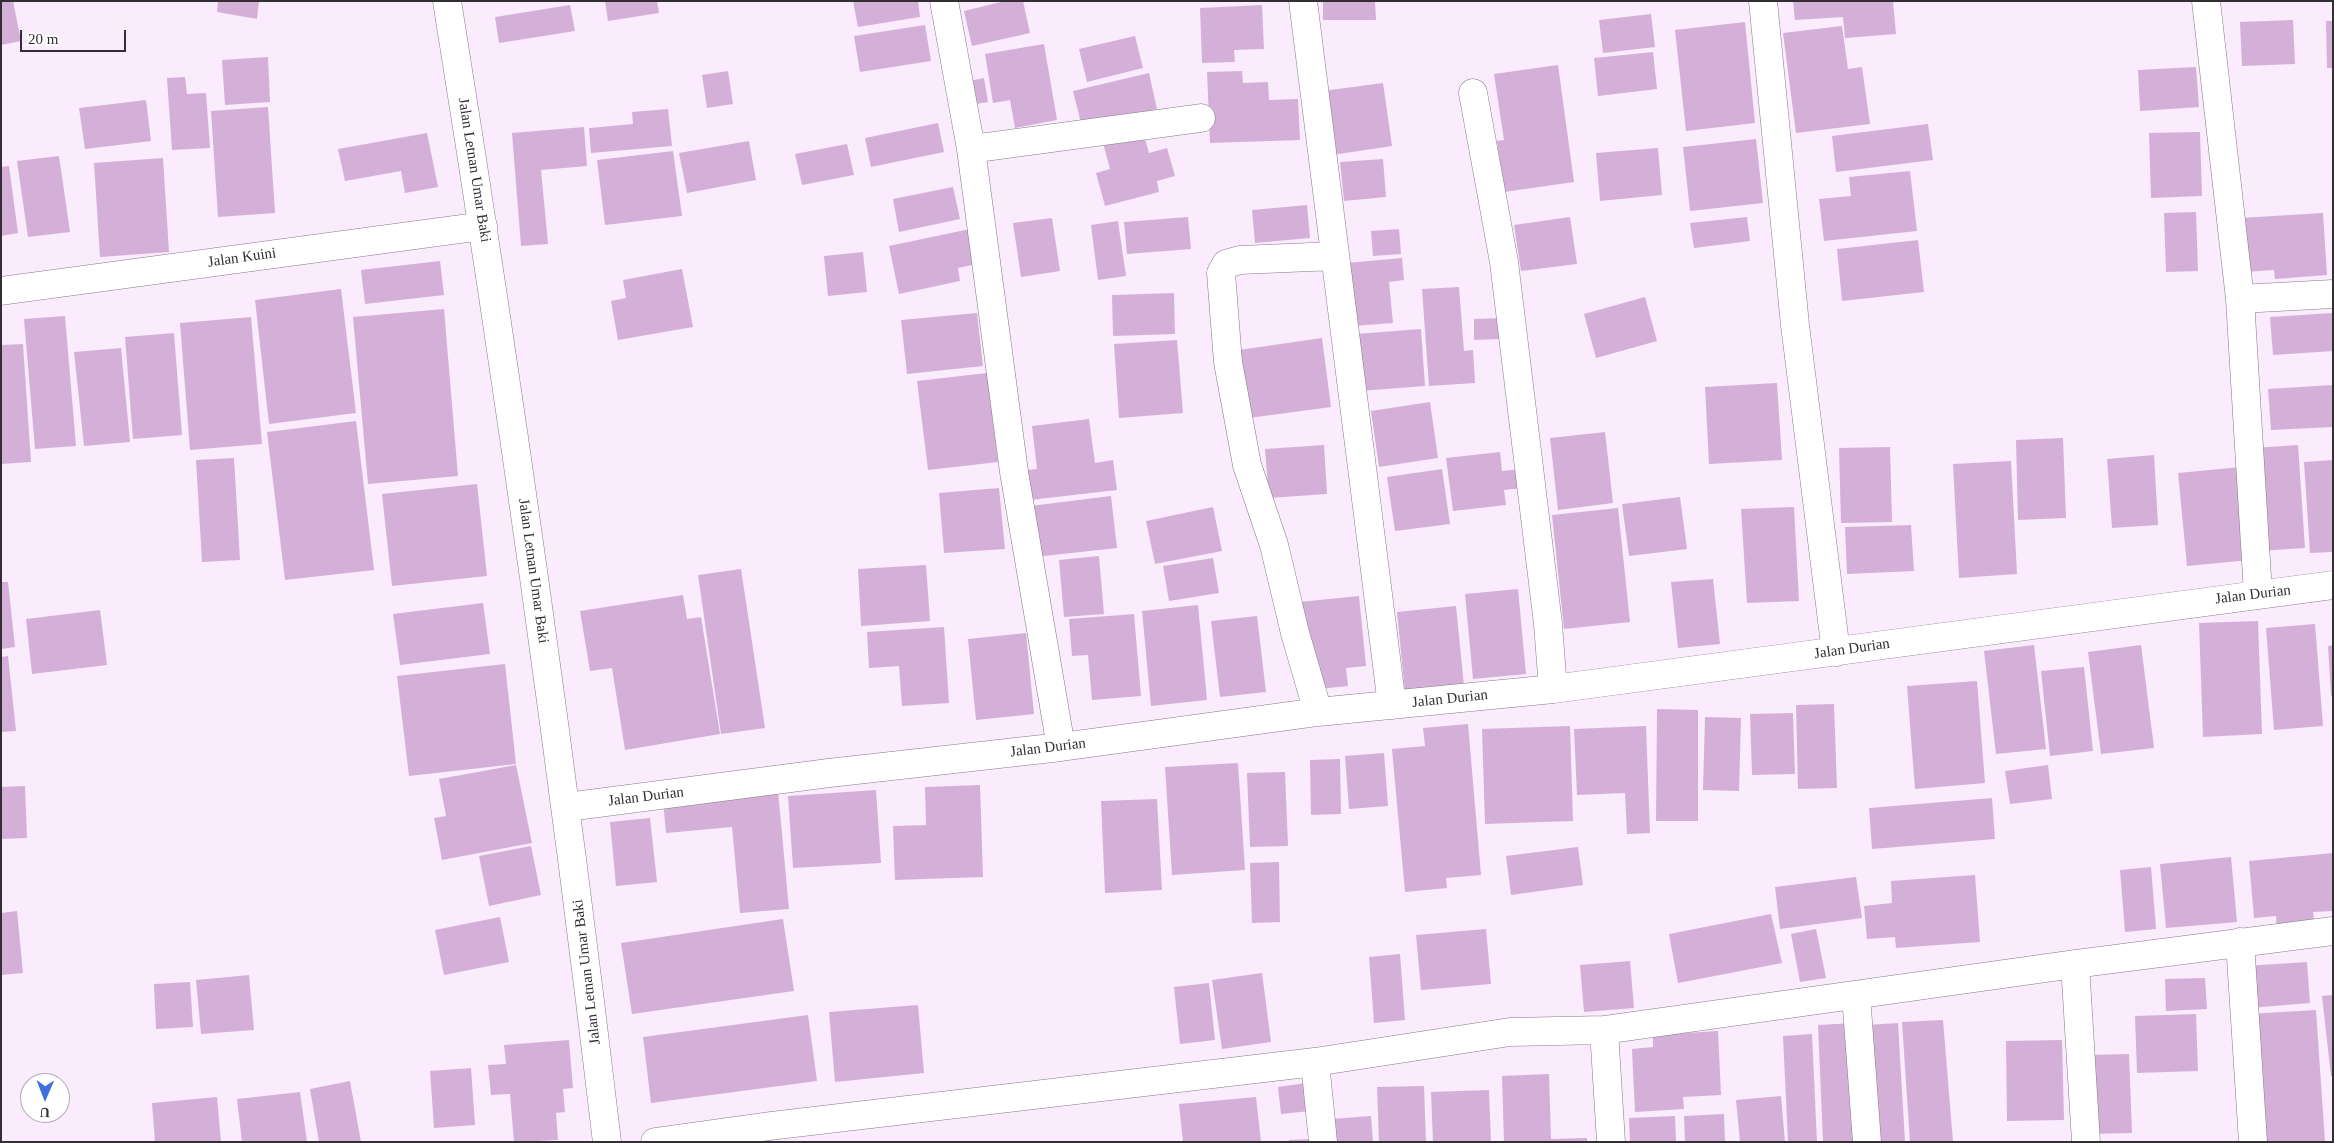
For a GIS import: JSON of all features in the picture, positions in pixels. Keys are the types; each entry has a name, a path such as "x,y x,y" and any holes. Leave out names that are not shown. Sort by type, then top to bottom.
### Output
{"street":[{"name":"Jalan Letnan Umar Baki","path":"447,1 483,226 567,807 607,1142"},
{"path":"944,1 971,149 1014,472 1061,747"},
{"path":"1303,1 1392,706"},
{"path":"1763,1 1795,325 1836,652"},
{"path":"2206,1 2240,298 2258,594"},
{"path":"1473,93 1504,262 1548,624 1553,689"},
{"path":"971,149 1201,118"},
{"name":"Jalan Kuini","path":"1,291 483,226"},
{"path":"1318,712 1274,545 1247,465 1228,362 1221,273 1226,264 1240,260 1335,256"},
{"path":"2240,298 2333,294"},
{"name":"Jalan Durian","path":"567,807 829,773 1061,747 1318,712 1553,689 2333,585"},
{"path":"654,1142 771,1134 1314,1062 1510,1032 1604,1030 2075,964 2333,931"},
{"path":"2240,942 2253,1142"},
{"path":"2075,964 2086,1142"},
{"path":"1856,994 1867,1142"},
{"path":"1604,1030 1611,1142"},
{"path":"1314,1062 1323,1142"}],"building":[{"path":"1,1 13,1 21,41 1,45"},
{"path":"218,1 259,1 257,19 217,12"},
{"path":"605,1 657,1 659,13 608,21"},
{"path":"853,1 918,1 920,17 858,27"},
{"path":"1005,1 1023,1 1030,33 972,46 964,11"},
{"path":"1323,1 1375,1 1376,20 1323,20"},
{"path":"1793,1 1893,1 1896,34 1845,38 1843,17 1795,20"},
{"path":"570,5 575,31 499,43 495,17"},
{"path":"1262,5 1264,49 1234,50 1235,62 1202,63 1200,8"},
{"path":"1651,14 1655,47 1603,53 1599,20"},
{"path":"2293,20 2295,64 2242,66 2240,22"},
{"path":"2326,21 2333,21 2333,68 2327,68"},
{"path":"1745,22 1755,123 1686,131 1675,30"},
{"path":"925,25 931,61 860,72 854,36"},
{"path":"1842,26 1848,69 1862,67 1870,124 1796,133 1783,33"},
{"path":"1135,36 1143,68 1087,82 1079,49"},
{"path":"1044,44 1057,120 1015,128 1010,100 993,103 985,54"},
{"path":"1653,52 1657,89 1598,96 1594,58"},
{"path":"268,57 270,102 225,105 222,60"},
{"path":"1558,65 1574,182 1504,192 1497,141 1504,140 1494,74"},
{"path":"2196,67 2199,107 2140,111 2138,70"},
{"path":"728,71 733,104 707,108 702,75"},
{"path":"1242,71 1243,83 1268,82 1269,100 1298,99 1300,140 1210,143 1207,72"},
{"path":"1149,73 1157,109 1082,127 1073,91"},
{"path":"185,77 187,94 206,93 210,148 172,150 167,78"},
{"path":"984,78 988,102 969,105 965,82"},
{"path":"1383,83 1392,146 1332,155 1323,91"},
{"path":"146,100 151,141 85,149 79,108"},
{"path":"268,107 275,213 218,217 211,111"},
{"path":"668,109 672,146 591,153 589,128 633,124 632,112"},
{"path":"938,123 944,152 871,167 865,138"},
{"path":"1928,124 1933,160 1836,172 1832,136"},
{"path":"584,127 587,166 541,170 548,244 521,246 512,133"},
{"path":"1143,132 1149,153 1167,148 1175,176 1157,181 1159,192 1105,206 1096,173 1110,169 1103,143"},
{"path":"2200,132 2202,196 2151,198 2149,133"},
{"path":"427,133 438,187 405,193 401,171 345,181 338,149"},
{"path":"1756,139 1763,203 1690,211 1683,147"},
{"path":"749,141 756,180 687,193 679,153"},
{"path":"847,144 854,175 802,185 795,154"},
{"path":"1658,148 1662,195 1600,201 1596,153"},
{"path":"673,151 682,216 605,225 597,160"},
{"path":"59,156 70,232 28,237 17,161"},
{"path":"163,158 169,252 100,257 94,163"},
{"path":"1383,159 1386,197 1344,201 1340,162"},
{"path":"9,166 18,233 1,236 1,167"},
{"path":"1910,171 1917,231 1824,241 1819,199 1851,196 1849,177"},
{"path":"953,187 960,219 899,232 893,199"},
{"path":"1307,205 1310,238 1255,243 1252,210"},
{"path":"2196,212 2198,271 2166,272 2164,213"},
{"path":"2323,213 2327,275 2275,279 2274,270 2244,272 2240,218"},
{"path":"1188,217 1191,249 1127,254 1124,222"},
{"path":"1570,217 1577,264 1521,271 1514,225"},
{"path":"1747,217 1750,241 1694,248 1690,223"},
{"path":"1052,218 1060,271 1021,277 1013,223"},
{"path":"1118,221 1126,276 1098,280 1091,225"},
{"path":"970,229 977,264 958,268 960,281 899,294 889,246"},
{"path":"1399,229 1401,254 1373,256 1371,231"},
{"path":"1918,240 1924,292 1842,301 1837,249"},
{"path":"863,252 867,292 828,296 824,256"},
{"path":"1402,258 1404,280 1389,282 1393,323 1353,326 1347,263"},
{"path":"440,261 444,295 365,304 361,270"},
{"path":"682,269 693,327 618,340 611,301 626,298 623,280"},
{"path":"1459,287 1464,351 1473,350 1475,383 1429,386 1422,289"},
{"path":"341,289 356,413 269,424 255,300"},
{"path":"1174,293 1175,334 1113,336 1112,295"},
{"path":"1645,297 1657,341 1596,358 1584,314"},
{"path":"444,309 458,476 368,484 353,317"},
{"path":"977,313 983,366 907,374 901,320"},
{"path":"2333,313 2333,351 2273,355 2270,317"},
{"path":"65,316 76,446 35,449 24,319"},
{"path":"251,317 262,444 190,450 180,323"},
{"path":"1500,318 1500,339 1474,340 1474,319"},
{"path":"1421,329 1425,386 1360,391 1356,334"},
{"path":"174,333 182,435 133,439 125,337"},
{"path":"1322,338 1331,407 1249,418 1239,350"},
{"path":"1177,340 1183,413 1119,418 1114,344"},
{"path":"23,344 31,462 1,464 1,345"},
{"path":"121,348 130,442 84,446 74,352"},
{"path":"987,373 998,462 928,470 917,381"},
{"path":"1777,383 1782,460 1709,464 1705,387"},
{"path":"2333,385 2333,427 2271,430 2268,389"},
{"path":"1430,402 1438,458 1379,467 1371,411"},
{"path":"1089,419 1095,463 1113,460 1117,490 1030,500 1027,470 1037,469 1032,426"},
{"path":"356,421 374,570 285,580 267,432"},
{"path":"1605,432 1613,503 1558,510 1550,438"},
{"path":"2063,438 2066,518 2018,520 2016,440"},
{"path":"1324,445 1327,494 1269,498 1265,449"},
{"path":"2298,445 2305,548 2259,551 2252,448"},
{"path":"1890,447 1892,522 1841,523 1839,448"},
{"path":"1500,452 1502,471 1522,469 1524,488 1504,490 1506,505 1453,511 1446,458"},
{"path":"2154,455 2158,525 2112,528 2107,459"},
{"path":"234,458 240,560 202,562 196,460"},
{"path":"2333,460 2333,552 2310,553 2304,462"},
{"path":"2011,461 2017,574 1959,578 1953,464"},
{"path":"2241,467 2250,560 2187,566 2178,473"},
{"path":"1442,469 1450,524 1395,531 1387,477"},
{"path":"477,484 487,576 392,586 382,494"},
{"path":"999,488 1005,549 944,553 939,493"},
{"path":"1111,496 1117,548 1035,557 1030,506"},
{"path":"1680,497 1687,549 1629,556 1622,504"},
{"path":"1213,507 1222,551 1155,564 1146,521"},
{"path":"1794,507 1799,601 1747,603 1741,509"},
{"path":"1618,508 1630,622 1564,629 1552,515"},
{"path":"1911,525 1914,571 1847,574 1845,527"},
{"path":"1099,556 1104,614 1064,617 1059,560"},
{"path":"1213,558 1219,593 1169,601 1163,566"},
{"path":"926,565 930,621 861,626 858,569"},
{"path":"741,569 765,728 721,734 698,575"},
{"path":"1713,579 1720,644 1678,648 1671,582"},
{"path":"1,582 8,582 15,647 1,649"},
{"path":"1518,589 1526,674 1473,679 1465,594"},
{"path":"683,595 687,619 701,617 720,734 625,750 612,668 590,671 580,611"},
{"path":"1359,596 1366,666 1346,668 1348,686 1318,689 1299,602"},
{"path":"483,603 490,654 400,665 393,614"},
{"path":"1198,605 1207,700 1151,706 1142,611"},
{"path":"1456,606 1464,686 1405,692 1397,612"},
{"path":"100,610 107,665 32,674 26,619"},
{"path":"1134,614 1141,696 1092,700 1088,655 1072,656 1069,619"},
{"path":"1257,616 1266,692 1220,697 1211,621"},
{"path":"2258,621 2262,734 2203,737 2199,623"},
{"path":"2315,624 2323,726 2274,730 2266,628"},
{"path":"944,627 949,703 902,706 899,666 869,668 867,632"},
{"path":"1026,633 1034,714 976,720 968,639"},
{"path":"2034,645 2046,749 1996,754 1984,651"},
{"path":"2141,645 2154,748 2101,754 2088,652"},
{"path":"2333,645 2333,696 2331,696 2328,646"},
{"path":"8,656 16,731 1,732 1,657"},
{"path":"505,664 516,764 409,776 397,676"},
{"path":"2084,667 2093,751 2050,756 2041,671"},
{"path":"1977,681 1985,783 1915,789 1907,686"},
{"path":"1834,704 1837,788 1798,789 1796,705"},
{"path":"1657,709 1698,710 1698,821 1656,821"},
{"path":"1793,713 1795,774 1752,775 1750,714"},
{"path":"1705,717 1741,718 1739,791 1703,790"},
{"path":"1468,724 1481,875 1446,878 1447,888 1405,892 1392,749 1425,746 1423,728"},
{"path":"1570,726 1573,821 1485,824 1482,729"},
{"path":"1646,726 1650,833 1627,834 1625,793 1577,795 1574,729"},
{"path":"1384,753 1388,806 1349,809 1345,756"},
{"path":"1340,759 1341,814 1311,815 1310,760"},
{"path":"1238,763 1245,870 1172,875 1165,767"},
{"path":"516,765 532,843 442,860 434,818 446,816 439,779"},
{"path":"2048,765 2052,799 2010,804 2005,771"},
{"path":"1285,772 1288,846 1250,847 1247,773"},
{"path":"980,785 983,877 895,880 893,826 926,825 925,787"},
{"path":"25,786 27,838 1,839 1,787"},
{"path":"876,790 881,863 793,868 788,796"},
{"path":"778,791 789,909 740,913 732,827 666,833 663,801"},
{"path":"1992,798 1995,839 1872,849 1869,808"},
{"path":"1157,799 1162,890 1105,893 1101,801"},
{"path":"650,818 657,882 616,886 610,822"},
{"path":"531,846 541,895 489,906 479,856"},
{"path":"1578,847 1583,885 1511,895 1506,856"},
{"path":"2333,853 2333,911 2313,912 2315,927 2277,931 2276,916 2254,918 2249,861"},
{"path":"2231,857 2237,922 2166,928 2160,864"},
{"path":"1279,862 1280,922 1252,923 1250,863"},
{"path":"2151,867 2156,929 2125,932 2120,870"},
{"path":"1975,875 1980,942 1896,948 1895,937 1867,939 1864,906 1892,903 1891,881"},
{"path":"1856,877 1862,918 1780,929 1775,887"},
{"path":"17,911 23,973 1,975 1,913"},
{"path":"1771,914 1782,963 1678,983 1669,934"},
{"path":"500,917 509,962 444,975 435,930"},
{"path":"783,919 794,991 632,1014 621,943"},
{"path":"1486,929 1491,984 1421,990 1416,935"},
{"path":"1816,929 1826,978 1800,982 1791,934"},
{"path":"1400,954 1405,1020 1374,1023 1369,957"},
{"path":"1630,961 1634,1008 1584,1012 1580,965"},
{"path":"2307,962 2310,1003 2250,1008 2246,966"},
{"path":"1262,973 1271,1042 1222,1049 1212,980"},
{"path":"249,975 254,1030 201,1034 196,980"},
{"path":"2205,978 2207,1009 2166,1011 2165,979"},
{"path":"190,982 193,1027 156,1029 154,984"},
{"path":"1209,983 1215,1040 1180,1044 1174,987"},
{"path":"2333,995 2333,1076 2331,1076 2322,996"},
{"path":"918,1005 924,1073 835,1082 829,1012"},
{"path":"2316,1010 2325,1142 2257,1142 2248,1014"},
{"path":"2196,1014 2198,1071 2137,1073 2135,1016"},
{"path":"808,1015 817,1081 651,1103 643,1037"},
{"path":"1943,1020 1953,1142 1910,1142 1902,1022"},
{"path":"1854,1023 1859,1142 1823,1142 1818,1025"},
{"path":"1898,1023 1905,1142 1874,1142 1866,1025"},
{"path":"1718,1031 1721,1095 1683,1097 1684,1109 1635,1112 1632,1049 1653,1047 1653,1035"},
{"path":"1812,1034 1817,1142 1788,1142 1783,1036"},
{"path":"569,1040 573,1088 563,1089 565,1112 556,1113 558,1140 514,1142 510,1094 491,1095 488,1065 506,1064 504,1045"},
{"path":"2062,1040 2064,1120 2007,1121 2006,1041"},
{"path":"2129,1054 2132,1133 2088,1134 2086,1055"},
{"path":"471,1068 475,1125 434,1128 430,1071"},
{"path":"1549,1074 1551,1139 1587,1138 1587,1142 1504,1142 1502,1076"},
{"path":"350,1081 361,1142 319,1142 310,1089"},
{"path":"1306,1083 1310,1111 1281,1114 1278,1087"},
{"path":"1424,1086 1426,1142 1379,1142 1377,1087"},
{"path":"1489,1090 1491,1142 1433,1142 1431,1092"},
{"path":"300,1092 307,1142 242,1142 237,1099"},
{"path":"1781,1096 1785,1142 1740,1142 1736,1100"},
{"path":"217,1097 221,1142 155,1142 152,1103"},
{"path":"1256,1097 1261,1142 1183,1142 1179,1104"},
{"path":"1724,1114 1725,1142 1685,1142 1684,1116"},
{"path":"1371,1116 1373,1142 1332,1142 1331,1119"},
{"path":"1675,1116 1676,1142 1630,1142 1629,1118"},
{"path":"1315,1139 1315,1142 1289,1142 1289,1140"}]}
